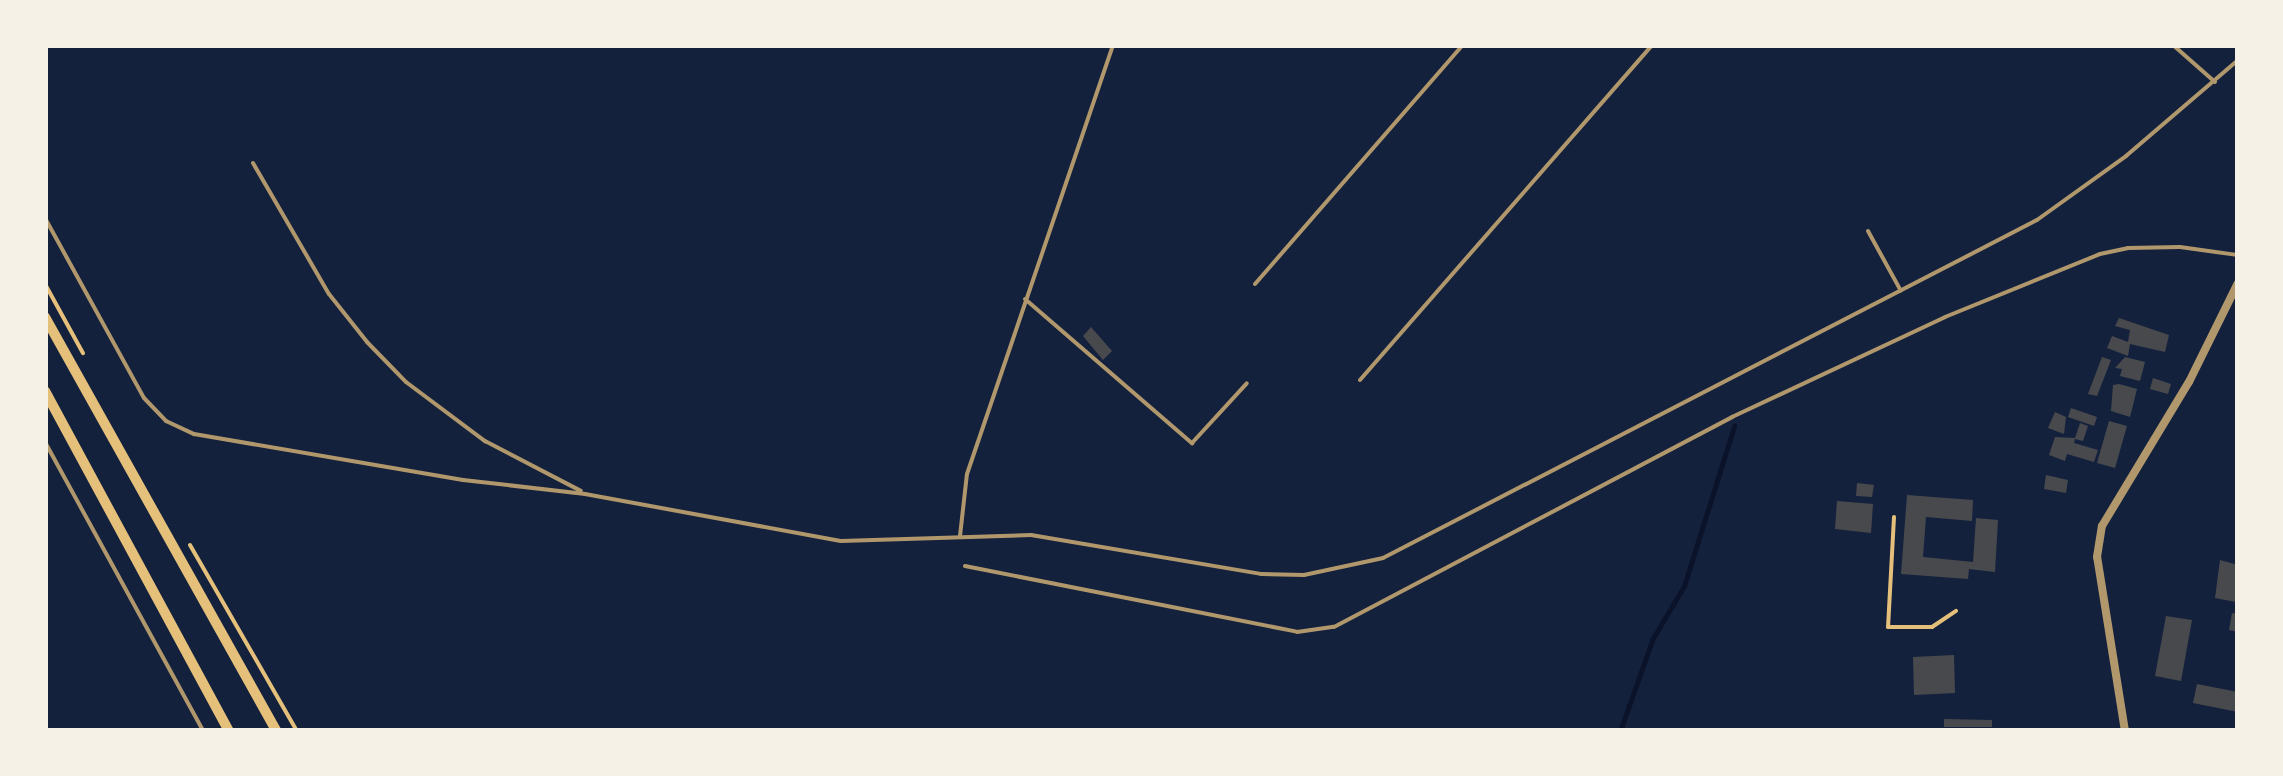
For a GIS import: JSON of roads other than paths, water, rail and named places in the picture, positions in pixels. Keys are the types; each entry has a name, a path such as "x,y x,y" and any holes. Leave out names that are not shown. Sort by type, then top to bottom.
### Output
{"main road":[{"path":"45,317 276,731"},
{"path":"45,391 228,731"}],"street":[{"path":"2124,731 2097,557 2102,526 2189,382 2238,283"}],"lane":[{"path":"1255,284 1462,45"},
{"path":"1360,380 1652,45"},
{"path":"2173,45 2215,82"},
{"path":"960,537 968,474 1113,46"},
{"path":"45,218 144,398 166,421 194,434 463,480 586,494 841,542 1031,535 1261,574 1342,570 1383,558 2037,220 2126,156 2238,60"},
{"path":"254,163 330,294 366,342 406,382 485,441 586,494"},
{"path":"1868,230 1901,291"},
{"path":"965,566 1297,632 1334,626 1732,417 1945,316 2082,261 2128,248 2180,248 2238,255"},
{"path":"1025,299 1192,443 1247,383"},
{"path":"45,442 203,731"}],"waterway":[{"path":"1620,731 1653,638 1684,586 1734,426"}]}
